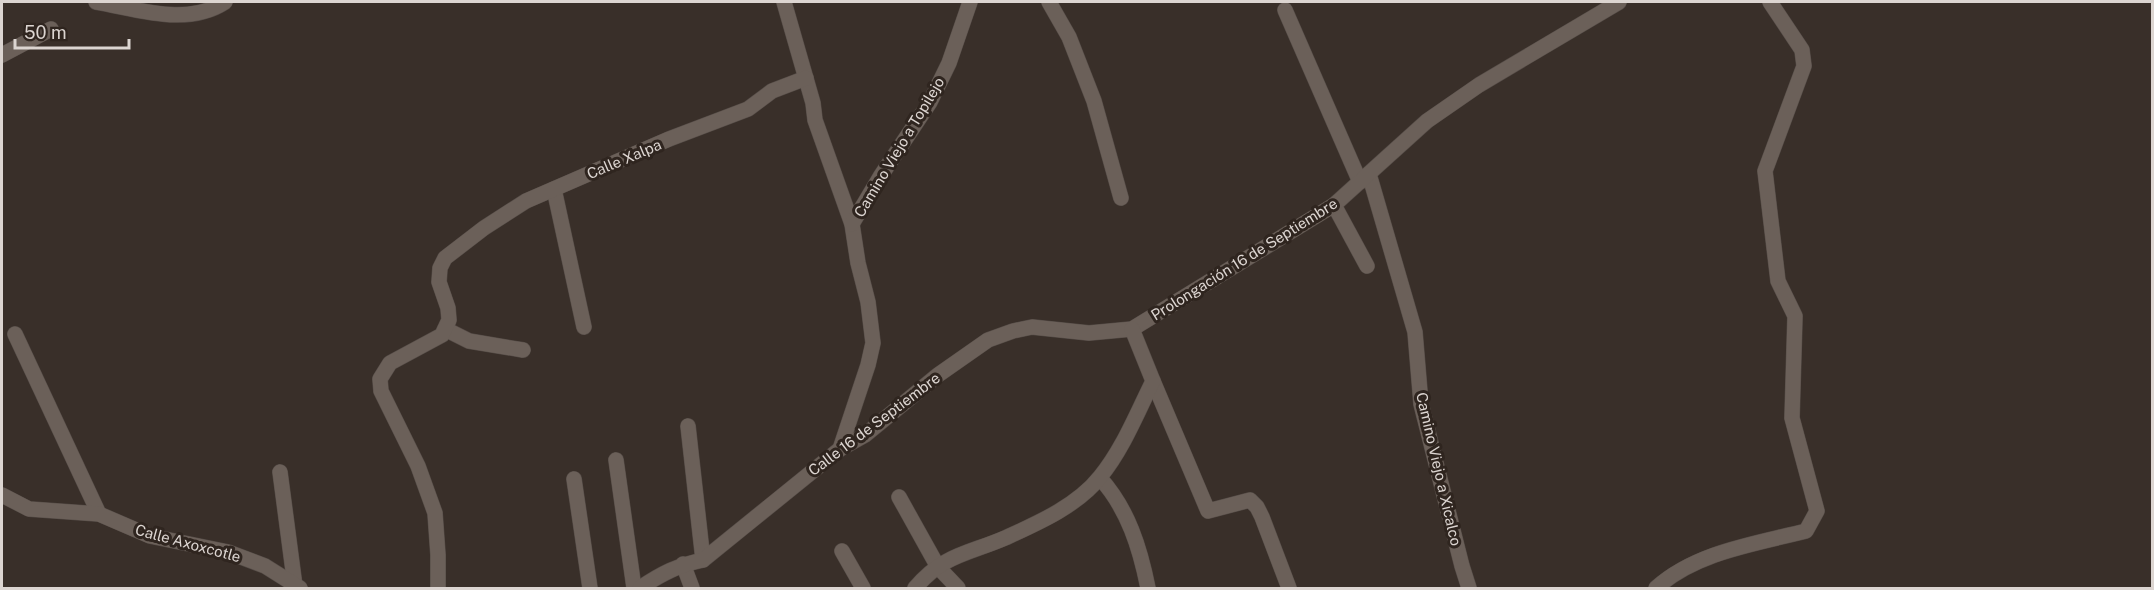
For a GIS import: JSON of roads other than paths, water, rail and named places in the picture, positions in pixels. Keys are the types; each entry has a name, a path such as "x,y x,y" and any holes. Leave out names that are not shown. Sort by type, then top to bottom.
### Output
{"street":[{"path":"105,2 148,12 197,15 215,9 225,2"},
{"path":"784,2 806,78 815,120 852,224 858,263 868,302 873,343 840,449"},
{"name":"Camino Viejo a Topilejo","path":"852,224 930,102 949,63 970,2"},
{"path":"1049,2 1069,37 1094,102 1121,198"},
{"name":"Prolongación 16 de Septiembre","path":"1132,329 1335,205 1427,121 1479,85 1619,2"},
{"path":"1656,588 1666,580 1715,554 1806,531 1817,511 1792,418 1796,316 1778,281 1765,171 1804,66 1802,50 1770,2"},
{"name":"Camino Viejo a Xicalco","path":"1285,10 1364,178 1415,332 1421,404 1469,588"},
{"path":"2,55 51,29"},
{"name":"Calle Xalpa","path":"445,329 449,320 448,308 439,282 440,268 445,258 484,228 526,201 748,109 772,91 806,78"},
{"path":"554,189 584,327"},
{"path":"1335,205 1367,266"},
{"name":"Calle 16 de Septiembre","path":"640,588 664,572 683,564 703,560 840,449 865,435 938,375 988,340 1032,327 1089,333 1132,329"},
{"path":"438,588 435,513 418,466 381,391 380,379 390,363 442,335 445,329 469,341 523,350"},
{"path":"1132,329 1208,511 1250,500 1262,517 1289,588"},
{"path":"15,334 99,514"},
{"path":"915,588 954,556 1031,526 1086,492 1100,478 1113,459 1153,381"},
{"path":"688,426 703,560"},
{"path":"616,460 634,588"},
{"path":"280,472 297,587"},
{"path":"1100,478 1112,491 1128,521 1141,553 1148,588"},
{"path":"574,479 590,588"},
{"name":"Calle Axoxcotle","path":"2,495 29,509 99,514 150,536 228,552 265,566 297,587"},
{"path":"899,497 938,567 958,588"},
{"path":"843,551 863,588"},
{"path":"683,564 692,588"}]}
